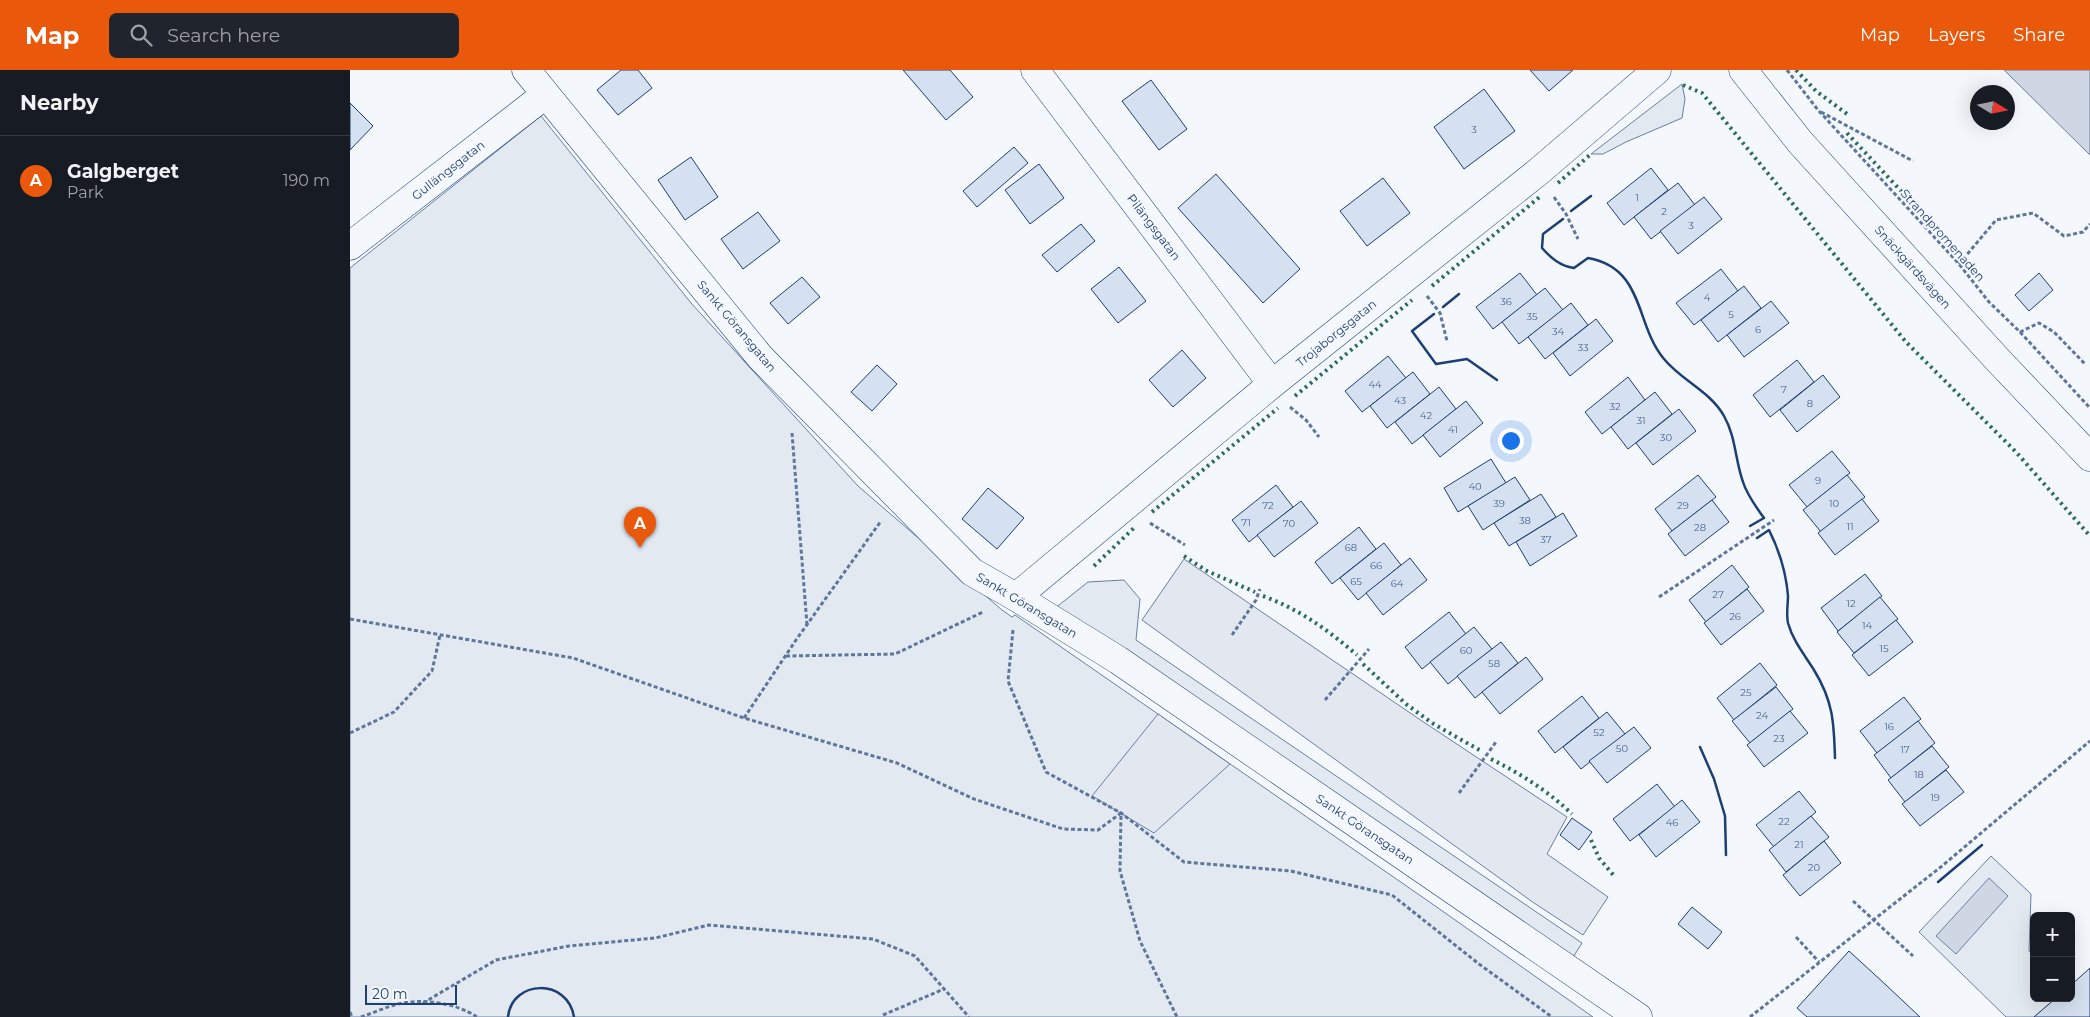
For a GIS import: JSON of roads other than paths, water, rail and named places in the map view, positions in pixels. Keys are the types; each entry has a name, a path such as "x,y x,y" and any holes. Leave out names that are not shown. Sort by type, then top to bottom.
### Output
{"street":[{"name":"Sankt Göransgatan","path":"526,70 760,357 972,572 1118,660 1638,1017"},
{"name":"Pilängsgatan","path":"1035,70 1272,384"},
{"name":"Trojaborgsgatan","path":"1016,597 1128,506 1272,384 1538,172 1657,70"},
{"name":"Snäckgärdsvägen","path":"1743,70 1800,142 1997,359 2090,457"},
{"name":"Gullängsgatan","path":"350,246 545,94"}],"place":[{"name":"Galgberget","path":"640,548"}]}
